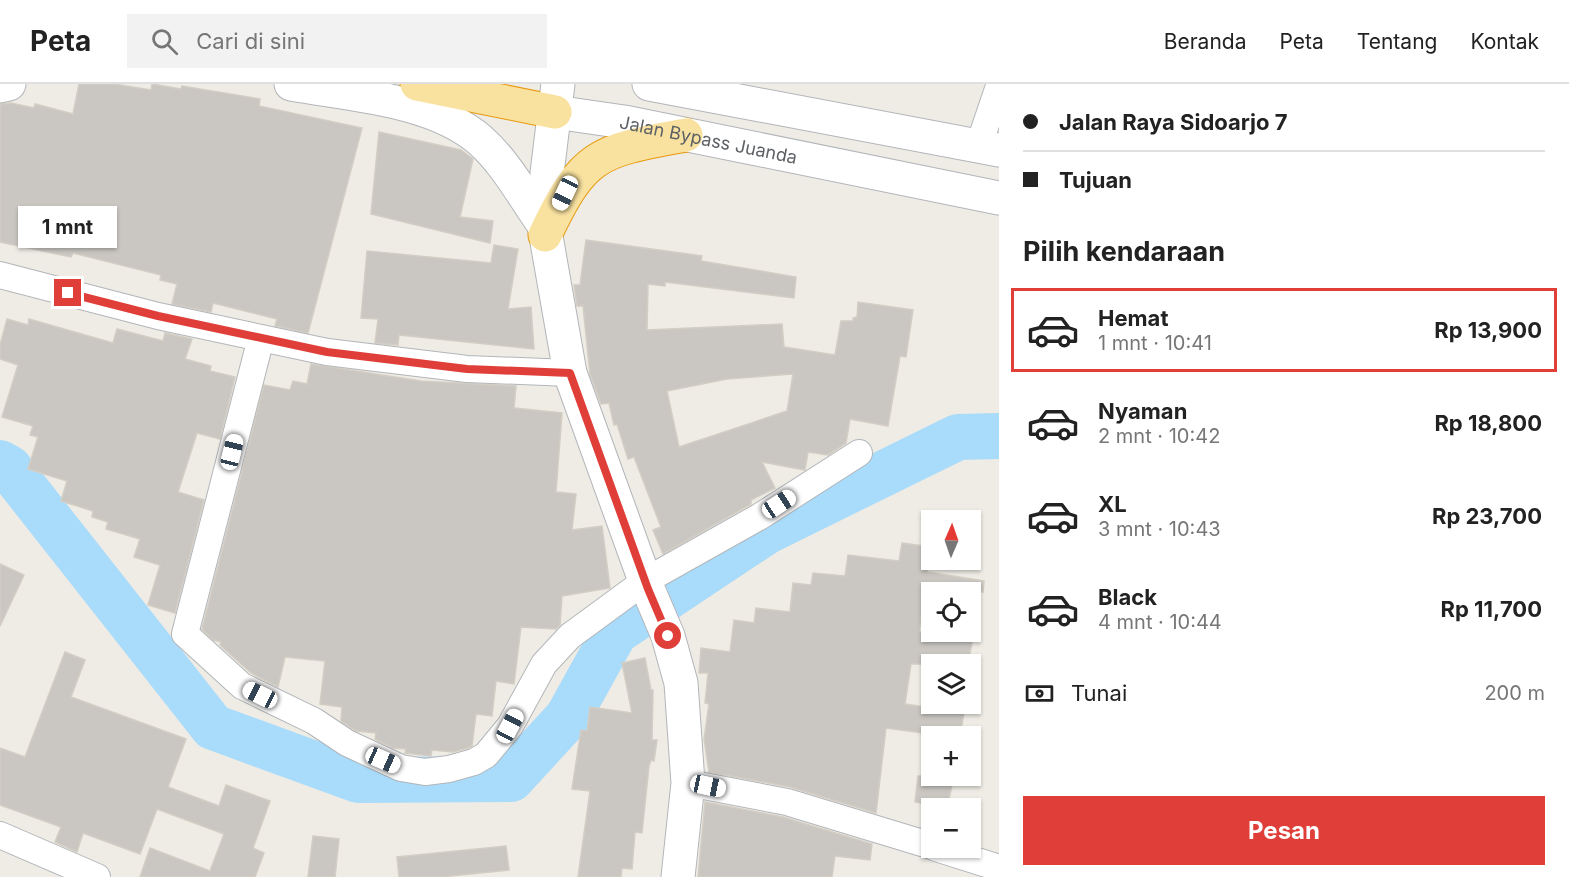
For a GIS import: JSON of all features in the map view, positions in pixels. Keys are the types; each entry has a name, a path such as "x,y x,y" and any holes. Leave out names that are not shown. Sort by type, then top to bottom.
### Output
{"highway":[{"name":"Jalan Bypass Juanda","path":"417,84 557,98"},
{"path":"545,230 565,193 584,169 607,153 630,145 686,135"}],"main road":[{"path":"0,86 9,84"},
{"path":"291,84 410,107 431,112 455,122 480,141 499,161 545,230"},
{"path":"649,84 989,147"},
{"path":"557,98 545,230 570,373 646,585 668,636 681,682 688,783 678,877"},
{"name":"Jalan Bypass Juanda","path":"557,98 686,135 999,198"}],"street":[{"path":"989,147 998,91"},
{"path":"0,275 158,316 327,352 467,369 570,373"},
{"path":"261,338 185,634 242,686 314,721 347,744 401,768 425,772 449,769 474,762 486,755 510,726 544,664 563,643 646,585 859,453"},
{"path":"688,783 787,802 921,843"},
{"path":"0,836 97,877"},
{"path":"968,858 999,868"}],"building":[{"path":"79,84 114,84 151,90 152,84 181,89 182,86 260,99 259,106 362,128 308,333 275,326 277,319 213,303 211,312 172,304 177,284 160,280 161,275 73,253 71,257 0,242 0,104 11,103 34,108 35,104 73,114"},
{"path":"379,132 461,150 473,159 460,217 493,221 490,243 371,214"},
{"path":"586,240 702,256 701,261 796,277 794,298 665,282 665,286 648,284 647,330 782,324 784,347 835,355 841,321 853,321 853,318 857,317 858,302 913,310 906,357 900,356 888,426 850,419 846,443 828,455 808,452 805,470 762,462 775,488 751,500 751,504 663,554 653,530 661,527 634,457 628,459 617,424 614,425 609,403 601,404 590,374 583,306 577,306 574,285 580,285","holes":["793,374 787,411 679,447 667,391 727,379"]},
{"path":"494,245 518,249 508,309 531,307 534,349 399,335 398,345 375,343 378,319 361,318 367,251 491,263"},
{"path":"7,319 28,325 29,319 113,343 117,329 163,341 165,333 192,339 185,359 211,366 210,371 235,377 220,439 197,433 178,492 204,500 175,613 148,605 160,565 134,557 140,539 106,529 108,522 92,517 93,511 61,501 67,481 28,469 38,437 30,435 33,426 2,417 18,365 0,359 0,345"},
{"path":"311,364 421,381 516,386 514,408 562,413 556,492 576,494 572,530 602,526 610,588 562,596 560,625 556,629 521,627 514,684 496,681 492,716 476,714 472,746 468,748 453,752 432,750 431,756 405,753 406,749 393,748 375,739 376,733 356,731 341,721 342,707 320,704 325,661 285,657 278,687 251,673 220,645 221,642 213,640 202,629 264,385 290,390 293,381 307,384"},
{"path":"902,543 921,546 921,570 984,581 983,592 981,592 981,582 921,582 919,632 921,632 921,642 972,642 970,654 921,654 921,664 911,664 905,704 921,706 921,714 964,714 962,726 921,726 921,733 886,728 876,813 790,787 709,772 704,739 709,704 705,703 708,673 699,673 701,648 730,652 734,620 754,623 756,608 790,612 793,583 811,585 813,573 845,576 848,555 899,561"},
{"path":"0,564 24,575 0,626"},
{"path":"65,652 85,660 71,697 186,739 168,787 219,806 226,785 270,801 253,848 264,853 255,877 140,877 150,848 210,871 224,834 157,809 140,854 83,833 77,852 55,842 61,827 0,805 0,748 25,757"},
{"path":"645,658 651,690 653,690 652,740 657,740 654,761 651,760 649,766 642,833 635,832 632,869 622,868 621,877 578,877 590,791 572,789 581,730 587,731 590,707 632,713 622,663"},
{"path":"918,776 921,776 921,786 952,786 949,798 921,798 921,803 915,802"},
{"path":"705,802 783,817 872,844 870,860 835,856 832,877 698,877"},
{"path":"313,836 339,839 335,877 308,877"},
{"path":"506,846 509,870 441,877 399,877 397,857"}],"waterway":[{"path":"0,463 9,468 213,727 358,780 511,779 568,717 615,632 767,531 958,437 999,436"}],"route":[{"path":"68,293 158,316 327,352 467,369 570,373 648,589 668,636"}]}
